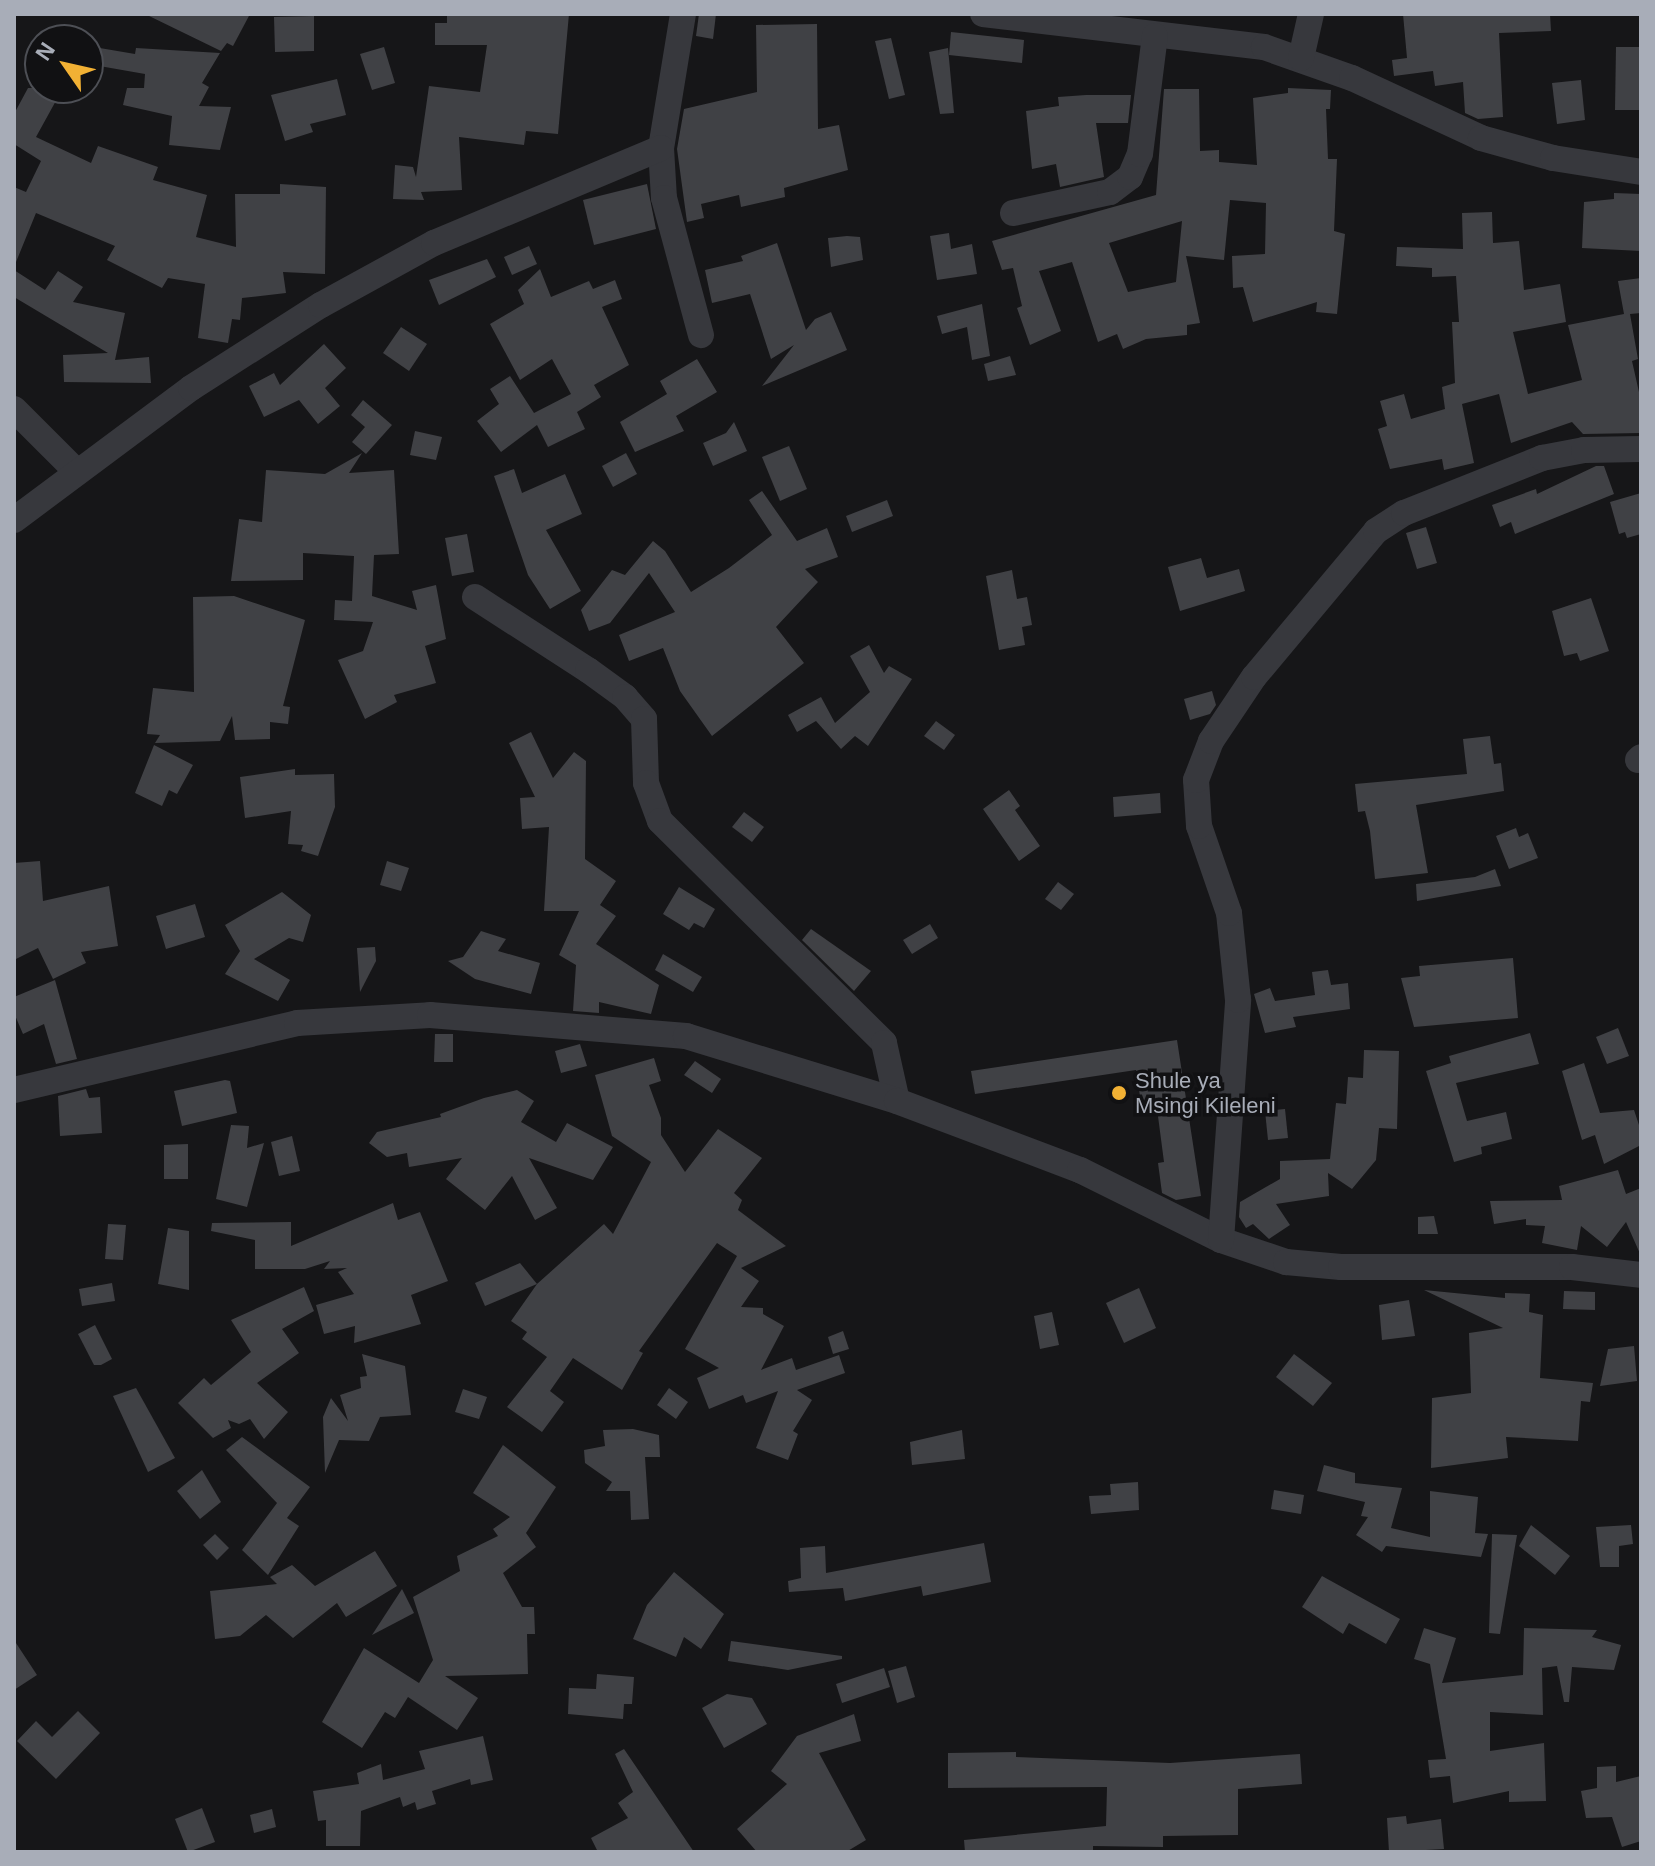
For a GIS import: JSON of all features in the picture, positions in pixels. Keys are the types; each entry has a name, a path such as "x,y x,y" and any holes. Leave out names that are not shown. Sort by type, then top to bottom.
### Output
{"street":[{"path":"683,14 661,148 667,212 701,335"},
{"path":"983,14 1264,47 1301,58 1481,138 1553,158 1641,172"},
{"path":"1301,58 1311,14"},
{"path":"1013,213 1110,192 1130,177 1140,154 1155,36"},
{"path":"14,520 75,470 191,388 334,298 434,243 661,148"},
{"path":"14,409 75,470"},
{"path":"1221,1240 1238,1000 1229,913 1199,826 1196,780 1211,741 1254,677 1376,531 1404,513 1542,458 1584,450 1641,449"},
{"path":"475,597 588,670 625,697 644,719 646,783 660,821 884,1043 893,1066 897,1101"},
{"path":"14,1090 297,1023 430,1015 686,1036 897,1101 1080,1170 1221,1240 1286,1262 1341,1267 1572,1267 1641,1275"}],"building":[{"path":"145,14 250,14 233,46 227,43 221,51"},
{"path":"447,14 569,14 558,134 526,131 524,145 459,137 462,190 421,192 424,200 393,199 395,165 413,167 416,177 429,86 480,92 487,45 435,45 435,23 447,23"},
{"path":"699,14 716,14 713,39 696,36"},
{"path":"1403,14 1550,14 1551,31 1499,33 1503,117 1478,119 1465,113 1463,82 1435,86 1433,71 1394,76 1392,60 1407,58"},
{"path":"314,16 314,51 275,52 274,17"},
{"path":"817,24 818,129 839,125 848,170 784,188 785,197 741,207 739,195 701,204 704,218 687,222 677,149 684,109 757,92 756,25"},
{"path":"951,32 1024,40 1022,63 949,55"},
{"path":"891,38 905,95 889,99 875,41"},
{"path":"384,47 395,83 372,90 360,54"},
{"path":"1616,47 1641,47 1641,110 1615,110"},
{"path":"136,48 220,53 202,83 209,87 199,106 231,107 220,150 169,145 172,116 123,105 127,88 144,88 145,74 104,67 104,49 135,54"},
{"path":"948,48 954,113 940,114 929,52"},
{"path":"337,79 346,115 310,124 313,132 285,141 271,95"},
{"path":"1581,80 1585,120 1557,124 1552,83"},
{"path":"1288,88 1331,90 1330,109 1326,109 1328,159 1337,159 1334,231 1345,234 1337,314 1316,312 1317,302 1253,322 1243,287 1233,288 1232,256 1265,254 1266,203 1230,200 1224,260 1186,256 1200,323 1187,325 1187,335 1146,339 1123,349 1117,334 1098,342 1072,262 1039,271 1061,331 1030,345 1017,308 1022,306 1013,268 1002,270 992,241 1156,195 1164,89 1199,89 1200,151 1219,150 1219,162 1257,165 1253,98 1288,93","holes":["1182,221 1176,282 1128,292 1109,243"]},
{"path":"24,95 24,104 54,104 36,137 91,163 98,146 158,167 153,180 207,195 196,237 236,247 235,194 280,194 280,184 326,187 325,274 283,272 286,293 242,298 240,320 232,319 228,343 198,338 205,284 168,278 162,288 107,260 115,246 36,213 14,267 14,187 26,192 41,161 14,144 14,114"},
{"path":"1131,95 1128,123 1096,123 1104,177 1060,187 1056,164 1032,169 1026,111 1059,106 1058,97"},
{"path":"647,184 656,229 594,245 583,200"},
{"path":"1614,193 1641,194 1641,251 1582,248 1584,202 1614,199"},
{"path":"1492,212 1493,243 1519,241 1524,290 1560,284 1566,322 1513,332 1528,394 1582,380 1568,325 1624,314 1618,281 1641,278 1641,313 1630,314 1638,359 1632,361 1641,401 1641,433 1583,434 1572,422 1511,443 1499,394 1462,404 1474,463 1444,470 1442,459 1390,469 1378,429 1387,426 1380,401 1404,394 1411,419 1445,409 1442,387 1455,383 1452,322 1459,322 1456,276 1432,277 1432,268 1396,266 1397,247 1463,249 1462,213"},
{"path":"949,233 951,249 972,244 977,274 937,280 930,236"},
{"path":"860,237 863,260 831,267 828,238"},
{"path":"777,243 806,330 815,319 831,312 847,350 762,386 794,345 771,359 750,294 712,303 705,270 743,261 741,256"},
{"path":"529,246 537,264 512,275 504,257"},
{"path":"487,259 496,277 439,305 429,280"},
{"path":"540,269 551,297 589,281 593,289 615,280 622,299 602,307 629,365 594,385 601,397 577,412 585,429 548,447 537,425 501,452 477,421 499,404 490,389 510,376 534,413 571,394 552,359 520,380 490,324 524,304 518,290"},
{"path":"14,270 45,290 58,271 83,287 73,302 125,313 115,360 149,357 151,383 64,382 63,355 108,353 14,297"},
{"path":"982,304 990,356 972,360 967,327 942,334 937,316"},
{"path":"401,327 427,344 409,371 383,353"},
{"path":"324,344 346,368 325,388 340,406 318,424 299,400 264,417 249,386 274,373 280,385"},
{"path":"1010,356 1016,375 988,381 984,364"},
{"path":"697,359 717,392 676,416 684,431 635,452 620,422 667,394 660,381"},
{"path":"363,400 392,425 366,454 352,442 365,427 351,415"},
{"path":"734,422 747,451 713,466 703,443 726,433"},
{"path":"415,431 442,437 436,460 410,455"},
{"path":"789,446 807,489 780,501 762,457"},
{"path":"362,453 349,473 394,470 399,554 374,555 372,596 417,610 412,591 436,585 446,639 425,646 436,683 394,695 397,702 365,719 338,660 363,651 373,622 334,620 335,600 352,601 354,556 303,553 303,580 231,581 239,519 262,522 266,470 325,474"},
{"path":"626,453 637,474 613,487 602,466"},
{"path":"1596,466 1604,466 1614,494 1515,534 1511,522 1500,527 1492,505 1536,489 1537,494"},
{"path":"514,469 522,493 565,474 582,514 546,530 581,591 550,609 528,575 494,476"},
{"path":"762,491 797,541 827,528 838,557 805,569 818,582 776,627 804,663 712,736 680,691 663,648 629,661 619,635 675,612 649,573 610,623 589,631 581,610 612,570 625,575 653,541 665,551 691,592 729,568 772,535 749,500"},
{"path":"1641,493 1641,534 1627,538 1625,532 1619,534 1610,502"},
{"path":"887,500 893,516 852,532 846,516"},
{"path":"1426,527 1437,563 1417,569 1406,533"},
{"path":"467,534 474,572 452,576 445,538"},
{"path":"1201,558 1207,578 1239,569 1245,591 1180,611 1168,567"},
{"path":"1012,570 1017,599 1027,597 1032,625 1022,627 1025,645 999,650 986,576"},
{"path":"234,596 305,620 283,706 290,707 288,724 270,722 270,739 235,740 232,716 220,741 155,743 160,735 147,734 153,688 194,692 193,597"},
{"path":"1591,598 1609,651 1580,661 1577,653 1564,656 1552,611"},
{"path":"869,645 884,673 889,666 912,679 868,746 855,736 841,749 816,721 797,732 788,715 821,697 835,723 870,692 850,656"},
{"path":"1212,691 1216,705 1210,714 1190,720 1184,699"},
{"path":"936,721 955,735 944,750 924,736"},
{"path":"531,732 553,778 574,752 586,761 585,859 616,881 600,905 616,916 596,944 659,985 651,1014 599,1002 599,1013 573,1011 576,965 559,955 579,911 544,911 549,827 522,829 520,798 535,797 509,743"},
{"path":"1490,736 1494,764 1501,763 1504,791 1416,805 1428,873 1375,879 1370,831 1365,811 1358,812 1355,784 1467,774 1463,739"},
{"path":"154,745 193,765 177,794 169,790 162,806 135,793"},
{"path":"295,769 295,775 334,774 335,807 318,856 301,851 303,845 288,844 291,811 245,818 240,777"},
{"path":"1009,790 1020,806 1015,810 1040,846 1019,861 983,809"},
{"path":"1160,793 1161,813 1114,817 1113,797"},
{"path":"744,812 764,827 752,842 732,827"},
{"path":"1516,828 1519,837 1528,833 1538,858 1509,869 1496,836"},
{"path":"40,861 43,901 109,886 118,946 81,952 86,963 53,979 38,948 14,960 14,863"},
{"path":"387,861 409,868 401,891 380,885"},
{"path":"1495,869 1501,886 1417,901 1416,884 1475,877"},
{"path":"1058,882 1074,894 1061,910 1045,899"},
{"path":"679,887 715,909 704,928 694,923 689,930 663,914"},
{"path":"282,892 311,915 303,942 289,938 254,959 290,980 278,1001 225,974 240,951 225,925"},
{"path":"195,904 205,937 166,949 156,916"},
{"path":"930,924 938,938 912,954 903,940"},
{"path":"811,929 871,971 854,991 802,940"},
{"path":"481,931 506,939 498,951 540,963 531,994 475,979 448,961 463,957"},
{"path":"375,947 376,961 360,992 357,948"},
{"path":"663,954 702,977 693,992 655,970"},
{"path":"1513,958 1518,1018 1414,1027 1401,978 1420,976 1419,966"},
{"path":"1328,970 1331,985 1348,983 1350,1009 1293,1017 1296,1027 1265,1033 1254,994 1270,988 1275,1001 1315,995 1312,972"},
{"path":"55,980 77,1059 56,1064 44,1024 23,1034 14,1013 14,997"},
{"path":"1618,1028 1629,1056 1607,1064 1596,1037"},
{"path":"1530,1033 1539,1064 1456,1083 1467,1121 1506,1112 1512,1139 1481,1147 1482,1154 1454,1162 1426,1071 1451,1063 1449,1056"},
{"path":"435,1034 453,1034 453,1062 434,1062"},
{"path":"1177,1040 1201,1196 1176,1200 1162,1193 1158,1163 1164,1162 1156,1101 1141,1103 1136,1070 975,1094 971,1071"},
{"path":"580,1044 587,1066 561,1073 555,1051"},
{"path":"1364,1050 1399,1051 1397,1129 1379,1128 1376,1160 1352,1189 1328,1173 1329,1196 1276,1204 1290,1225 1269,1239 1253,1224 1246,1228 1239,1217 1240,1202 1280,1179 1280,1161 1330,1159 1336,1103 1346,1104 1348,1077 1363,1078"},
{"path":"654,1058 661,1081 649,1085 661,1118 661,1135 685,1172 718,1129 762,1158 734,1193 742,1200 738,1210 786,1246 741,1268 759,1281 741,1307 763,1308 763,1314 784,1326 761,1370 792,1358 796,1370 839,1355 845,1373 797,1390 812,1400 793,1431 798,1434 788,1460 756,1448 778,1391 746,1403 743,1395 709,1409 697,1378 719,1368 685,1349 737,1256 717,1243 639,1351 643,1353 622,1390 573,1358 550,1391 564,1402 542,1432 507,1407 547,1357 522,1339 527,1332 511,1321 537,1284 604,1224 613,1234 651,1162 612,1136 595,1075"},
{"path":"695,1061 721,1079 712,1093 684,1075"},
{"path":"1584,1063 1600,1113 1634,1110 1641,1131 1641,1145 1604,1164 1595,1135 1582,1140 1562,1071"},
{"path":"230,1081 237,1113 182,1126 174,1091"},
{"path":"86,1089 89,1098 100,1097 102,1133 60,1136 58,1096"},
{"path":"517,1090 534,1101 521,1122 556,1142 567,1123 613,1147 593,1180 529,1158 557,1208 535,1220 512,1176 485,1210 446,1179 462,1158 409,1167 407,1153 387,1157 369,1143 377,1132 441,1117 440,1114 484,1098"},
{"path":"1285,1109 1288,1138 1268,1140 1265,1111"},
{"path":"231,1125 249,1126 247,1148 264,1143 247,1207 216,1199"},
{"path":"292,1136 300,1171 279,1176 271,1142"},
{"path":"188,1144 188,1179 164,1179 164,1145"},
{"path":"1618,1170 1626,1194 1641,1188 1641,1256 1626,1222 1607,1247 1581,1226 1577,1250 1542,1243 1545,1226 1526,1225 1526,1219 1494,1224 1490,1201 1562,1200 1559,1186"},
{"path":"393,1203 398,1220 420,1212 448,1281 411,1295 421,1324 354,1343 355,1326 324,1334 316,1305 354,1294 338,1272 347,1268 324,1269 330,1261 305,1269 255,1269 255,1240 211,1231 212,1223 291,1222 291,1246"},
{"path":"1434,1216 1438,1234 1418,1234 1418,1217"},
{"path":"108,1224 126,1225 123,1260 105,1259"},
{"path":"168,1228 189,1231 189,1290 158,1284"},
{"path":"520,1263 537,1284 485,1306 475,1283"},
{"path":"112,1283 115,1301 82,1306 79,1289"},
{"path":"304,1287 314,1311 282,1329 299,1353 257,1383 288,1412 264,1439 250,1419 239,1424 228,1420 231,1428 213,1438 178,1403 204,1378 211,1385 251,1352 231,1320"},
{"path":"1139,1288 1156,1328 1124,1343 1106,1303"},
{"path":"1424,1290 1505,1298 1505,1293 1530,1294 1529,1312 1543,1315 1540,1378 1593,1383 1590,1402 1581,1401 1578,1441 1506,1437 1508,1458 1431,1468 1432,1398 1471,1393 1469,1333 1503,1328"},
{"path":"1564,1291 1595,1292 1595,1310 1563,1309"},
{"path":"1409,1300 1415,1336 1382,1340 1379,1305"},
{"path":"1052,1312 1059,1345 1040,1349 1034,1316"},
{"path":"95,1325 112,1359 101,1365 94,1365 78,1334"},
{"path":"843,1331 849,1349 833,1354 828,1337"},
{"path":"1634,1346 1637,1381 1600,1386 1608,1349"},
{"path":"362,1354 405,1366 411,1415 380,1417 369,1441 339,1440 325,1473 323,1417 331,1398 348,1421 340,1395 361,1388 360,1377 367,1376"},
{"path":"1294,1354 1332,1383 1313,1406 1276,1377"},
{"path":"136,1388 175,1458 148,1472 113,1396"},
{"path":"669,1388 688,1402 676,1419 657,1405"},
{"path":"463,1389 487,1397 479,1419 455,1412"},
{"path":"633,1429 659,1435 660,1457 645,1457 649,1519 631,1520 630,1491 606,1491 612,1482 585,1463 584,1450 605,1446 603,1430"},
{"path":"962,1430 965,1459 912,1465 910,1442"},
{"path":"242,1437 310,1487 287,1518 299,1526 268,1575 242,1550 277,1503 226,1450"},
{"path":"503,1445 556,1487 526,1533 536,1547 503,1573 522,1607 534,1607 535,1634 527,1634 528,1674 445,1676 478,1698 457,1730 408,1697 395,1718 385,1712 362,1748 322,1722 364,1648 419,1683 433,1660 413,1597 460,1571 457,1556 498,1536 493,1529 510,1517 473,1493"},
{"path":"1324,1465 1355,1473 1355,1483 1402,1488 1391,1528 1430,1537 1430,1491 1478,1497 1475,1533 1488,1534 1481,1557 1386,1546 1382,1552 1356,1535 1368,1517 1361,1516 1365,1502 1317,1491"},
{"path":"202,1470 221,1502 200,1519 177,1491"},
{"path":"1138,1482 1139,1510 1091,1514 1089,1496 1111,1495 1110,1484"},
{"path":"1274,1490 1304,1495 1301,1514 1271,1509"},
{"path":"1531,1525 1570,1556 1555,1575 1519,1546"},
{"path":"1631,1525 1633,1544 1619,1546 1619,1567 1600,1567 1596,1527"},
{"path":"215,1534 229,1548 217,1560 203,1545"},
{"path":"1492,1534 1517,1535 1500,1634 1489,1633"},
{"path":"984,1543 991,1582 923,1596 921,1586 845,1601 843,1588 789,1592 788,1581 801,1578 800,1548 825,1546 826,1573"},
{"path":"375,1551 397,1586 346,1617 337,1603 293,1638 266,1615 240,1636 215,1639 210,1591 277,1584 270,1577 292,1565 315,1586"},
{"path":"674,1572 724,1614 701,1649 684,1637 676,1657 633,1639 647,1605"},
{"path":"1322,1576 1400,1619 1386,1644 1349,1623 1343,1634 1302,1607"},
{"path":"402,1589 414,1613 372,1635"},
{"path":"1424,1628 1456,1638 1442,1683 1523,1675 1524,1628 1597,1630 1592,1637 1621,1645 1614,1670 1572,1667 1569,1702 1564,1702 1557,1666 1542,1668 1543,1715 1490,1712 1490,1751 1544,1743 1546,1801 1509,1802 1509,1791 1453,1803 1450,1776 1430,1778 1428,1760 1446,1759 1430,1664 1414,1659"},
{"path":"14,1640 37,1675 14,1690"},
{"path":"731,1641 842,1656 842,1659 788,1670 728,1661"},
{"path":"906,1666 915,1697 897,1703 888,1671"},
{"path":"884,1668 890,1687 842,1703 836,1684"},
{"path":"597,1674 634,1677 632,1704 624,1704 623,1719 568,1714 569,1688 596,1689"},
{"path":"727,1694 752,1698 767,1724 724,1748 702,1708"},
{"path":"78,1711 100,1733 56,1779 17,1741 36,1721 52,1737"},
{"path":"854,1714 861,1741 819,1753 866,1840 846,1852 757,1852 737,1829 787,1784 771,1771 797,1736"},
{"path":"483,1736 493,1780 471,1785 470,1779 432,1791 436,1804 417,1810 415,1802 403,1807 400,1797 361,1811 360,1846 326,1846 326,1820 318,1821 313,1791 359,1784 357,1773 381,1764 383,1780 425,1769 419,1751"},
{"path":"624,1749 694,1852 598,1852 591,1838 628,1818 618,1803 633,1792 615,1754"},
{"path":"1016,1752 1016,1757 1170,1763 1300,1754 1302,1784 1238,1789 1238,1835 1163,1836 1163,1847 1093,1846 1093,1852 965,1852 964,1840 1106,1826 1107,1787 948,1788 948,1753"},
{"path":"1616,1766 1616,1782 1641,1776 1641,1841 1622,1847 1612,1817 1586,1818 1581,1791 1597,1788 1597,1767"},
{"path":"202,1808 215,1842 188,1852 175,1819"},
{"path":"272,1809 276,1827 254,1833 250,1815"},
{"path":"1406,1816 1407,1824 1441,1819 1444,1849 1389,1852 1387,1818"}],"place":[{"name":"Shule ya Msingi Kileleni","path":"1119,1093"}]}
